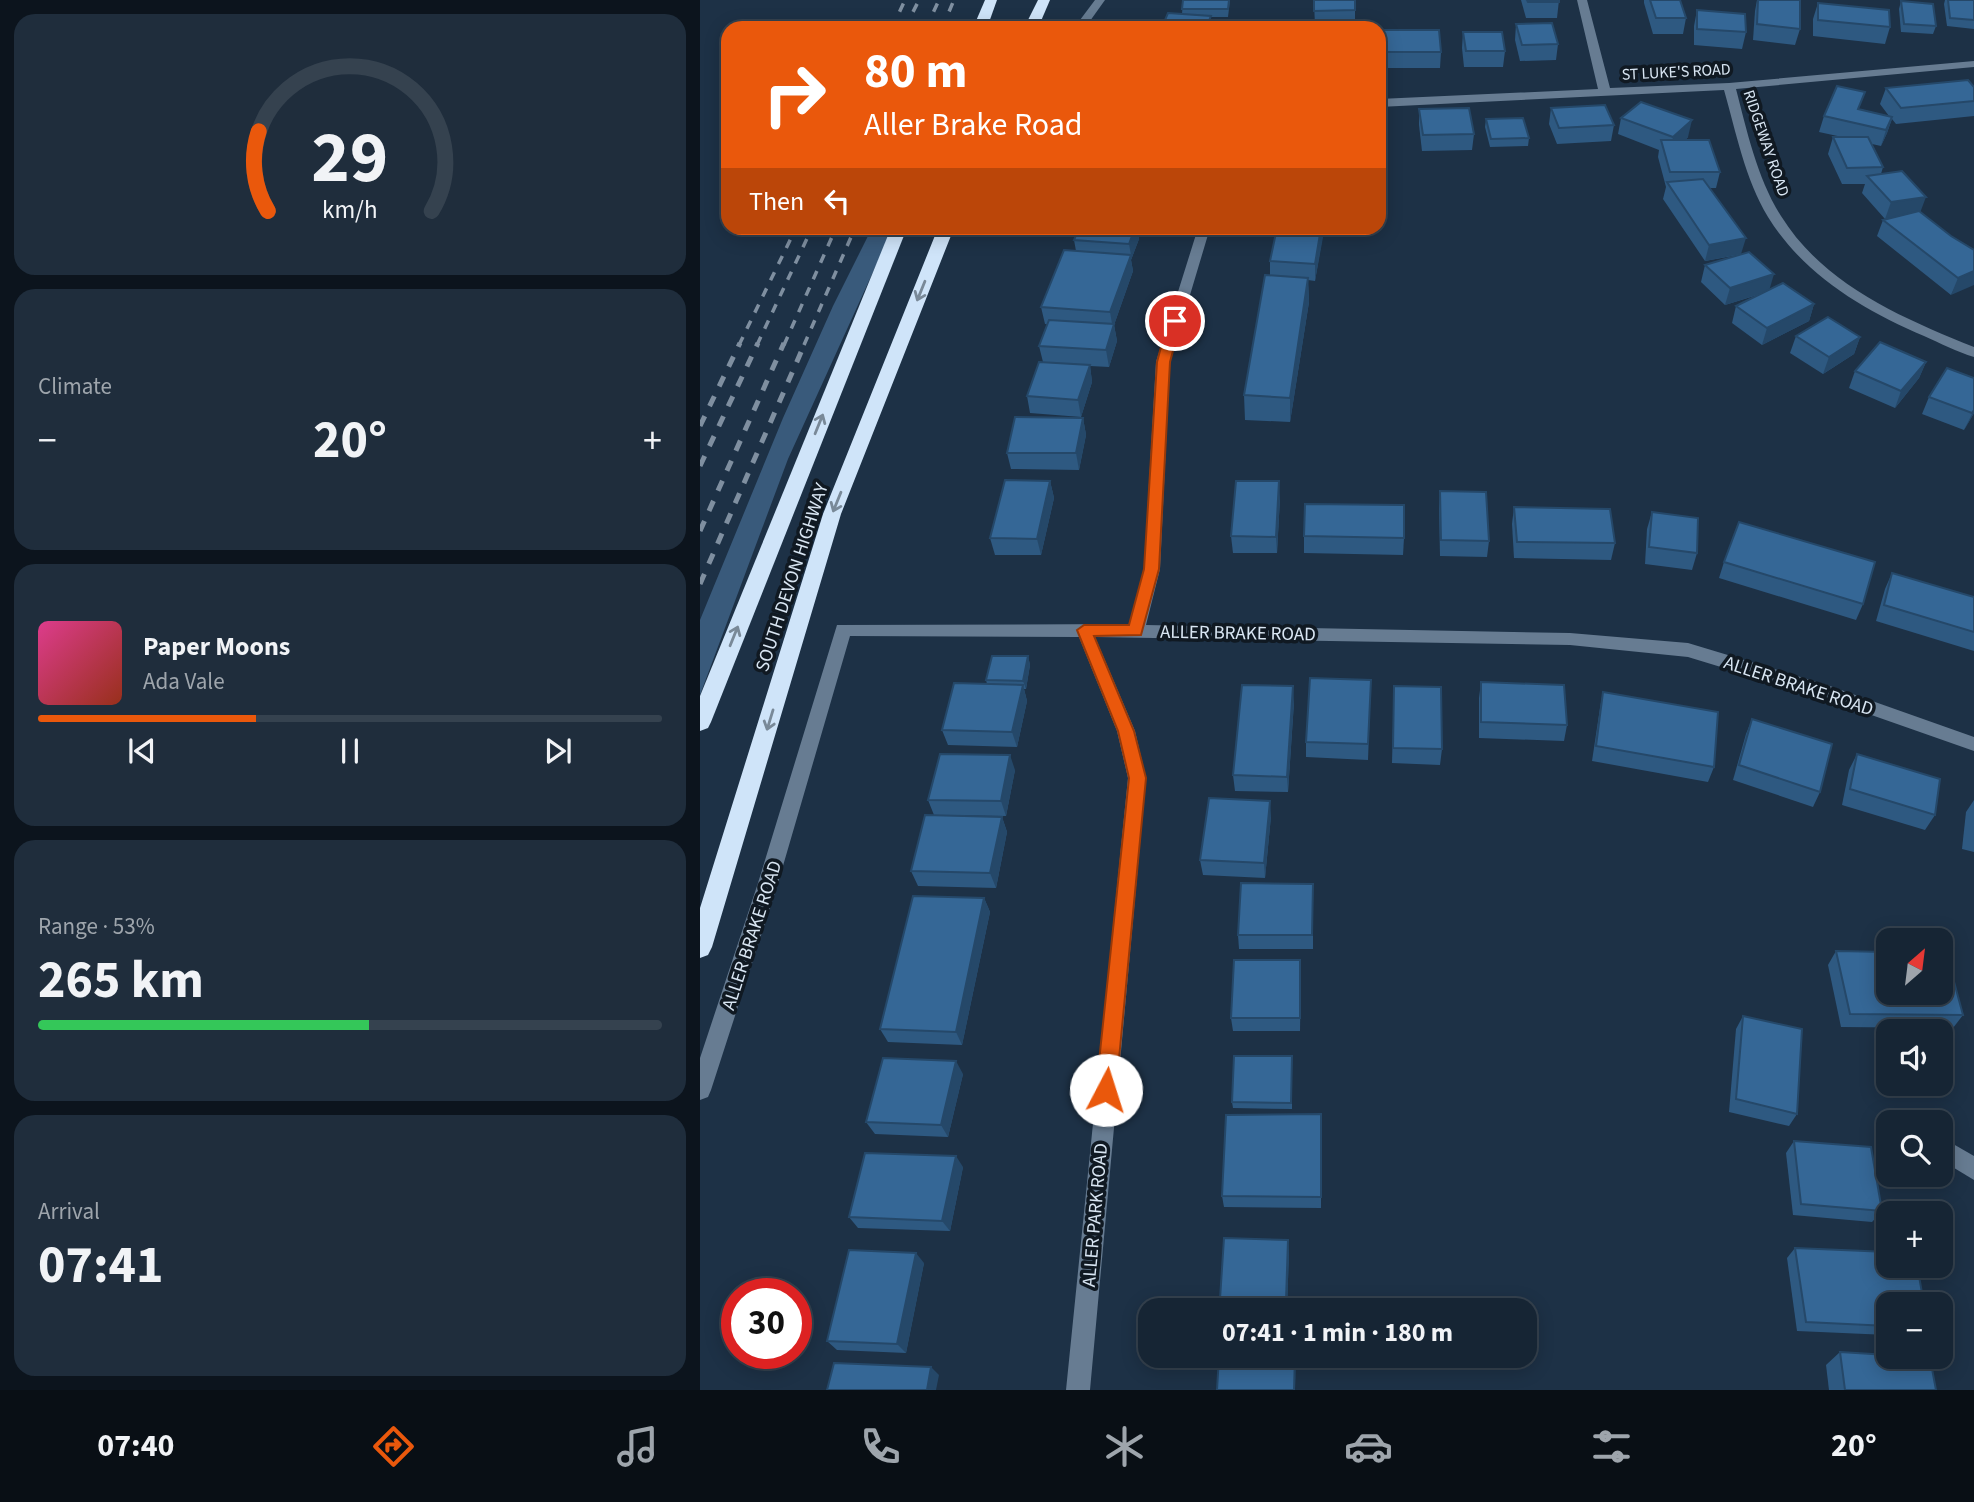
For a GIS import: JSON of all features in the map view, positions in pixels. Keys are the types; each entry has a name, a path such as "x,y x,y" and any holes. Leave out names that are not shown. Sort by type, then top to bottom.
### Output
{"highway":[{"path":"983,21 991,0"},
{"path":"1034,21 1044,0"},
{"name":"SOUTH DEVON HIGHWAY","path":"700,722 896,235"},
{"name":"SOUTH DEVON HIGHWAY","path":"700,947 832,514 943,235"}],"street":[{"path":"1084,21 1100,0"},
{"path":"1582,0 1605,92"},
{"name":"ST LUKE'S ROAD","path":"1386,103 1729,86 1974,64"},
{"name":"RIDGEWAY ROAD","path":"1729,86 1748,150 1774,215 1804,255 1842,289 1882,313 1974,352"},
{"path":"1136,631 1152,569 1163,362 1202,235"},
{"name":"ALLER BRAKE ROAD","path":"700,1090 764,896 843,630 1084,630 1570,639 1689,650 1827,692 1974,744"},
{"name":"ALLER PARK ROAD","path":"1078,1390 1138,778 1126,731 1084,630"},
{"path":"1953,1156 1974,1169"}],"shaded area":[{"path":"868,235 890,235 788,459 700,695 700,620 783,418 833,306"}],"building":[{"path":"1183,0 1229,0 1228,9 1182,9"},
{"path":"1314,0 1355,0 1355,10 1314,11"},
{"path":"1527,0 1559,0 1559,2 1528,2"},
{"path":"1650,0 1680,0 1686,18 1656,18"},
{"path":"1758,0 1800,0 1800,29 1757,24"},
{"path":"1948,0 1974,0 1974,20 1950,18"},
{"path":"1901,1 1933,4 1936,26 1904,24"},
{"path":"1818,3 1889,10 1890,27 1818,20"},
{"path":"1697,10 1745,14 1746,32 1697,29"},
{"path":"1168,13 1211,16 1209,21 1165,21"},
{"path":"1552,23 1558,44 1522,45 1516,24"},
{"path":"1386,30 1439,30 1441,52 1386,52"},
{"path":"1463,32 1502,32 1505,51 1466,51"},
{"path":"1968,80 1974,87 1974,101 1901,108 1886,88"},
{"path":"1837,86 1865,92 1858,109 1892,117 1886,130 1824,116"},
{"path":"1641,102 1692,120 1673,137 1621,118"},
{"path":"1605,105 1614,125 1559,128 1551,108"},
{"path":"1469,108 1474,134 1423,135 1419,109"},
{"path":"1523,118 1529,138 1491,139 1486,119"},
{"path":"1833,137 1868,137 1883,167 1847,168"},
{"path":"1661,140 1709,140 1720,172 1670,172"},
{"path":"1902,171 1926,197 1891,202 1867,176"},
{"path":"1703,179 1746,238 1709,245 1667,182"},
{"path":"1919,211 1974,250 1974,271 1958,278 1883,220"},
{"path":"1076,235 1132,235 1129,244 1074,240"},
{"path":"1276,235 1320,235 1315,264 1270,261"},
{"path":"1064,250 1131,255 1110,312 1041,307"},
{"path":"1749,252 1774,274 1730,288 1705,265"},
{"path":"1265,275 1308,278 1290,398 1244,395"},
{"path":"1783,283 1814,304 1767,328 1736,306"},
{"path":"1828,317 1860,337 1829,357 1796,336"},
{"path":"1049,320 1114,324 1106,350 1039,346"},
{"path":"1880,342 1926,362 1901,391 1855,371"},
{"path":"1039,362 1090,365 1078,400 1027,396"},
{"path":"1947,368 1974,378 1972,413 1929,397"},
{"path":"1015,417 1083,418 1076,453 1007,453"},
{"path":"1005,480 1050,481 1037,539 990,538"},
{"path":"1236,481 1279,481 1276,537 1231,536"},
{"path":"1440,491 1486,492 1489,541 1441,540"},
{"path":"1305,504 1404,505 1404,538 1304,536"},
{"path":"1514,507 1610,509 1615,543 1517,542"},
{"path":"1652,512 1698,518 1697,553 1649,547"},
{"path":"1739,522 1875,562 1863,604 1724,562"},
{"path":"1892,573 1974,597 1974,632 1884,605"},
{"path":"992,656 1028,656 1023,681 986,680"},
{"path":"1310,678 1371,680 1368,744 1306,742"},
{"path":"1481,682 1564,685 1567,725 1481,722"},
{"path":"954,683 1023,685 1012,732 942,730"},
{"path":"1242,685 1293,686 1287,777 1233,775"},
{"path":"1394,686 1441,687 1442,749 1393,748"},
{"path":"1603,692 1718,712 1714,767 1596,746"},
{"path":"1752,719 1832,744 1820,792 1739,765"},
{"path":"940,754 1010,755 1001,801 928,800"},
{"path":"1857,754 1940,779 1935,815 1850,789"},
{"path":"1209,798 1270,801 1264,863 1200,860"},
{"path":"925,815 1002,817 990,873 911,871"},
{"path":"1241,883 1313,884 1312,935 1238,935"},
{"path":"913,896 984,898 956,1032 880,1029"},
{"path":"1836,951 1876,952 1876,1005 1953,1005 1953,978 1963,1015 1850,1014"},
{"path":"1234,960 1300,960 1300,1018 1231,1018"},
{"path":"1743,1016 1802,1029 1797,1114 1736,1099"},
{"path":"1234,1056 1292,1056 1291,1103 1232,1102"},
{"path":"883,1058 956,1061 941,1125 866,1122"},
{"path":"1321,1114 1321,1197 1222,1196 1226,1115"},
{"path":"1794,1141 1871,1147 1880,1201 1876,1201 1876,1210 1801,1204"},
{"path":"865,1153 956,1156 942,1221 849,1217"},
{"path":"1224,1238 1288,1240 1286,1298 1220,1298"},
{"path":"1795,1248 1876,1251 1876,1278 1919,1278 1922,1292 1876,1292 1876,1325 1806,1322"},
{"path":"849,1250 916,1253 897,1344 827,1341"},
{"path":"1840,1352 1876,1354 1876,1369 1932,1369 1936,1390 1845,1390"},
{"path":"834,1363 931,1367 927,1390 827,1390"},
{"path":"1218,1368 1295,1368 1294,1390 1217,1390"}],"railway":[{"path":"895,21 905,0"},
{"path":"908,21 919,0"},
{"path":"929,21 939,0"},
{"path":"945,21 954,0"},
{"path":"739,345 793,235"},
{"path":"757,345 809,235"},
{"path":"784,345 833,235"},
{"path":"804,345 852,235"},
{"path":"700,426 740,343"},
{"path":"700,466 758,343"},
{"path":"700,531 784,343"},
{"path":"700,584 805,343"}],"route":[{"path":"1106,1090 1138,778 1126,731 1084,630 1136,631 1152,569 1163,362 1175,321"}]}
